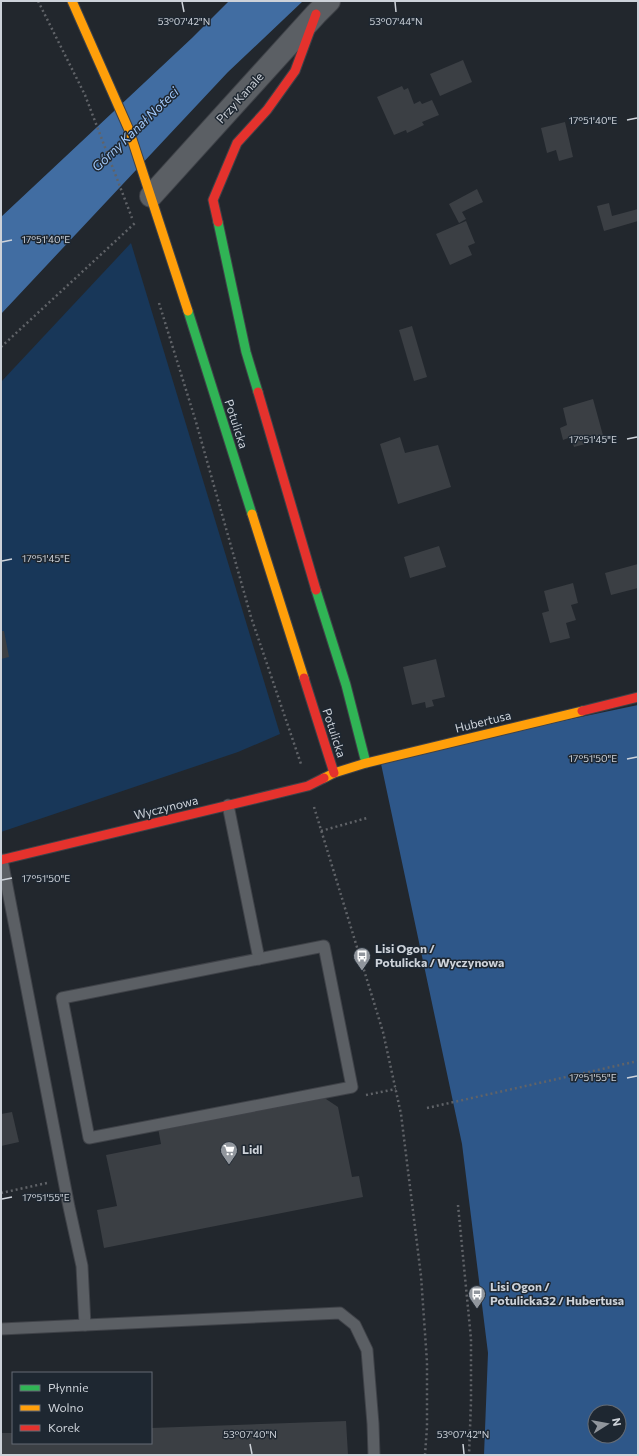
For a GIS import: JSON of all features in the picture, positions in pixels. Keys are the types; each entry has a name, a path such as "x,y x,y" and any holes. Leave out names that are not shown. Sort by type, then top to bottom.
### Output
{"street":[{"name":"Potulicka","path":"72,1 129,130 334,773"},
{"name":"Przy Kanale","path":"148,186 322,7"},
{"path":"322,7 295,71 267,110 237,143 213,200 246,352 308,566 346,685 366,763"},
{"name":"Hubertusa","path":"334,773 366,763 638,697"},
{"name":"Wyczynowa","path":"2,860 308,786 334,773"}],"lane":[{"path":"228,805 259,959"},
{"path":"2,860 63,1180 82,1266 85,1325"},
{"path":"324,946 352,1087 89,1138 62,998 259,959 324,946"},
{"path":"1,1329 340,1313 355,1325 367,1350 374,1455"}],"path":[{"path":"38,1 85,95 137,231"},
{"path":"1,347 135,223"},
{"path":"158,300 196,422 251,617 308,786 383,1032 400,1114 421,1276 427,1362 427,1427 425,1455"},
{"path":"322,831 367,818"},
{"path":"427,1108 638,1061"},
{"path":"1,1193 63,1180"},
{"path":"458,1205 471,1339 469,1455"}],"shaded area":[{"path":"131,243 280,734 238,752 1,832 1,382"},
{"path":"638,705 638,1455 484,1455 488,1353 462,1144 380,759"}],"water":[{"name":"Górny Kanał Noteci","path":"229,1 303,1 228,72 1,314 1,217 192,38"}],"building":[{"path":"463,60 472,82 440,96 430,74"},
{"path":"402,86 404,90 408,88 414,104 420,101 422,104 432,100 439,115 422,122 424,125 407,133 406,130 394,135 377,97"},
{"path":"565,122 573,157 559,161 556,150 547,153 541,128"},
{"path":"477,189 483,202 462,212 466,219 459,223 449,204"},
{"path":"609,203 612,216 638,209 638,221 604,231 597,206"},
{"path":"466,221 475,243 468,246 472,255 450,265 436,234"},
{"path":"412,326 427,377 414,381 399,330"},
{"path":"593,399 604,439 574,447 571,437 563,440 560,428 567,425 563,408"},
{"path":"400,437 405,453 438,445 451,487 398,504 380,444"},
{"path":"439,546 446,567 410,578 404,557"},
{"path":"638,564 638,588 611,595 605,573"},
{"path":"573,583 578,603 571,605 576,620 566,623 570,638 550,643 542,613 549,611 544,591"},
{"path":"1,631 4,631 9,657 1,659"},
{"path":"436,659 445,697 432,700 434,706 426,708 425,702 412,705 403,667"},
{"name":"Lidl","path":"323,1097 338,1107 352,1177 359,1176 363,1197 104,1248 97,1210 117,1206 106,1155 161,1144 158,1128"},
{"path":"12,1112 19,1142 1,1146 1,1114"},
{"path":"346,1421 348,1455 1,1455 1,1433 12,1433 12,1444 152,1444 152,1428"}],"traffic: fast":[{"path":"218,222 246,352 258,392"},
{"path":"188,311 252,514"},
{"path":"316,590 346,685 366,763"}],"traffic: slow":[{"path":"72,1 129,130 188,311"},
{"path":"252,514 304,678"},
{"path":"324,778 334,773 366,763 582,711"}],"traffic: jam":[{"path":"218,222 213,200 237,143 267,110 295,71 316,14"},
{"path":"258,392 316,590"},
{"path":"304,678 334,773"},
{"path":"582,711 638,697"},
{"path":"1,860 308,786 324,778"}],"place":[{"name":"Lisi Ogon / Potulicka / Wyczynowa","path":"362,971"},
{"name":"Lidl","path":"229,1165"},
{"name":"Lisi Ogon / Potulicka32 / Hubertusa","path":"477,1309"}]}
